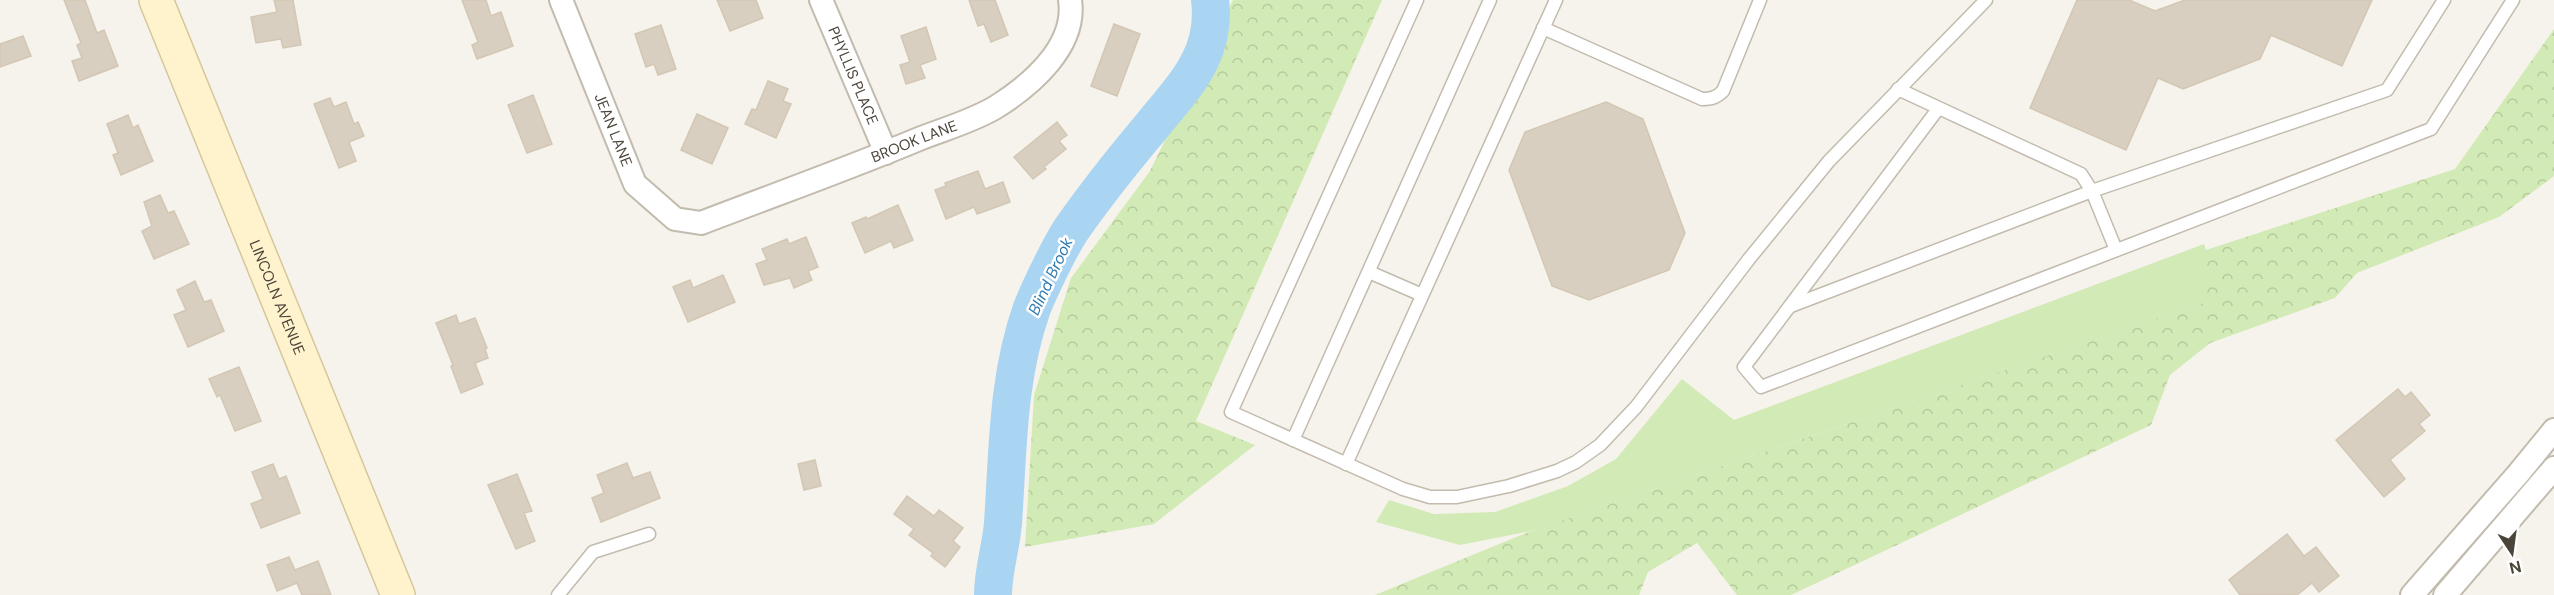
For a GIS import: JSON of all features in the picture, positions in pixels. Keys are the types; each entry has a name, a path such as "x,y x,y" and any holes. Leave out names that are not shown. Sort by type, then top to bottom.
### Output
{"street":[{"name":"LINCOLN AVENUE","path":"156,0 398,595"},
{"name":"JEAN LANE","path":"561,0 635,184 675,219 701,223"},
{"name":"PHYLLIS PLACE","path":"822,0 886,153"},
{"name":"BROOK LANE","path":"701,223 886,153 995,107 1034,78 1061,47 1070,21 1070,0"},
{"path":"2412,595 2554,430"},
{"path":"2445,595 2554,468"}],"lane":[{"path":"1417,0 1231,412 1403,489 1430,497 1457,497 1545,476 1576,462 1600,445 1636,407 1742,268 1829,161 1986,0"},
{"path":"1293,440 1490,0"},
{"path":"1346,464 1556,0"},
{"path":"1543,28 1702,99 1708,99 1717,97 1723,91 1760,0"},
{"path":"1790,307 2092,191 2387,90 2444,0"},
{"path":"1938,109 1744,367 1761,387 2432,129 2513,0"},
{"path":"1898,89 2082,174 2092,191 2116,250"},
{"path":"1369,272 1422,295"},
{"path":"558,595 593,552 649,534"}],"green space":[{"path":"1233,0 1382,0 1196,421 1255,445 1154,524 1025,547 1034,395 1071,278 1150,171"},
{"path":"2554,29 2554,176 2499,217 2357,273 2335,298 2210,343 2170,375 2151,425 1791,595 1737,595 1697,543 1648,572 1639,595 1375,595 1531,531 2206,302 2206,250 2455,169"},
{"path":"2204,244 2207,302 1531,531 1460,545 1376,522 1389,500 1434,514 1495,512 1568,486 1616,459 1682,379 1734,420"}],"building":[{"path":"64,0 85,0 97,33 104,30 118,66 79,81 72,61 82,58 77,45 81,43"},
{"path":"274,0 293,0 301,45 283,48 281,39 256,43 251,17 277,12"},
{"path":"462,0 486,0 491,16 501,12 513,46 477,59 472,45 478,42"},
{"path":"717,0 756,0 763,18 730,31"},
{"path":"969,0 995,0 1008,35 991,42 984,24 978,26"},
{"path":"2077,0 2129,0 2155,11 2185,0 2372,0 2342,66 2271,35 2260,59 2183,89 2158,78 2126,150 2030,108"},
{"path":"1114,24 1140,34 1117,96 1091,86"},
{"path":"661,25 676,69 658,75 654,64 646,67 635,34"},
{"path":"926,27 936,59 920,65 925,78 906,84 900,65 910,62 901,36"},
{"path":"23,36 31,56 0,67 0,44"},
{"path":"768,81 788,89 783,101 791,104 776,138 745,124 752,109 756,110"},
{"path":"533,95 552,144 527,153 508,105"},
{"path":"330,98 334,107 346,102 354,124 358,122 364,136 349,142 356,161 339,168 314,104"},
{"path":"1606,102 1643,119 1685,233 1669,270 1589,300 1552,286 1509,170 1525,132"},
{"path":"697,114 728,128 712,164 681,150"},
{"path":"128,115 133,128 138,125 153,161 121,175 113,155 118,153 107,124"},
{"path":"1057,122 1067,135 1059,141 1066,149 1033,179 1014,157"},
{"path":"978,171 985,189 1003,182 1010,202 977,214 974,207 946,219 935,190 946,186 945,183"},
{"path":"160,195 168,213 174,211 189,244 154,259 142,231 152,226 144,202"},
{"path":"898,205 913,240 894,248 891,241 865,253 852,223"},
{"path":"806,237 818,267 808,271 812,280 794,288 790,278 764,285 756,264 767,260 762,249 787,239 789,244"},
{"path":"723,275 735,302 688,322 673,287 690,280 693,288"},
{"path":"195,281 204,302 211,300 224,331 188,347 174,315 186,310 177,290"},
{"path":"456,315 459,324 475,318 487,348 485,349 488,358 475,363 483,384 461,393 451,366 453,365 436,323"},
{"path":"239,367 261,421 235,431 220,395 217,397 209,379"},
{"path":"2398,389 2405,397 2411,392 2430,415 2419,424 2425,431 2390,460 2405,479 2384,497 2336,440"},
{"path":"815,460 821,486 804,490 798,464"},
{"path":"627,463 633,478 650,472 660,498 601,522 592,498 604,493 597,475"},
{"path":"273,464 279,479 286,476 300,513 261,528 251,504 263,499 252,472"},
{"path":"517,474 532,511 524,513 535,541 516,549 488,485"},
{"path":"907,496 934,516 939,510 963,528 953,541 960,547 945,567 931,556 933,553 909,535 914,529 894,514"},
{"path":"2287,534 2304,556 2316,547 2339,576 2319,592 2312,583 2297,595 2240,595 2229,580"},
{"path":"289,557 295,570 318,561 331,595 302,595 297,583 277,591 267,565"}],"waterway":[{"name":"Blind Brook","path":"993,595 1003,523 1013,388 1032,308 1051,266 1073,227 1195,70 1208,38 1211,20 1210,0"}]}
